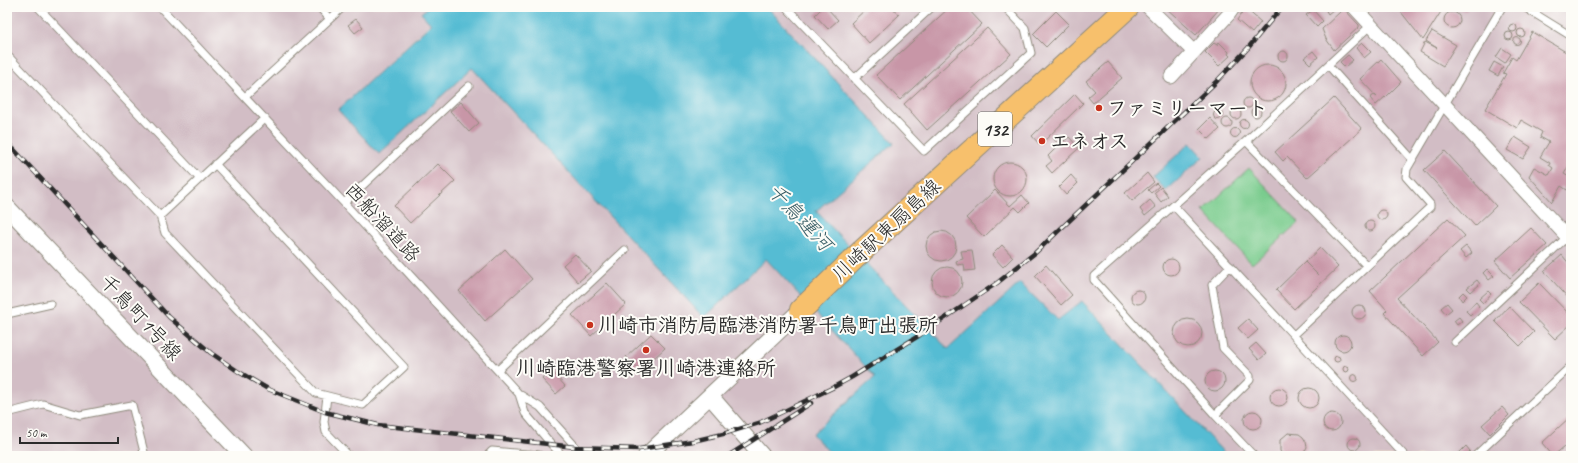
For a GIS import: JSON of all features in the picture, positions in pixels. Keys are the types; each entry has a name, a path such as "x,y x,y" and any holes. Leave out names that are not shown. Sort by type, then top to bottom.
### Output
{"highway":[{"name":"川崎駅東扇島線","path":"801,310 862,251 1128,7"}],"street":[{"path":"1148,7 1194,52"},
{"path":"1172,77 1234,7"},
{"path":"1354,7 1569,239"},
{"name":"千鳥町1号線","path":"7,207 244,456"},
{"name":"川崎駅東扇島線","path":"646,456 801,310"},
{"path":"710,396 762,456"}],"lane":[{"path":"38,7 200,179"},
{"name":"西船溜道路","path":"160,7 344,203 519,394 540,407 584,456"},
{"path":"319,7 330,19"},
{"path":"245,97 343,7"},
{"path":"786,7 924,151 1031,53 1025,28 1005,7"},
{"path":"854,79 932,7"},
{"path":"1294,335 1430,207 1430,204 1406,177 1406,169 1502,7"},
{"path":"1524,7 1571,36"},
{"path":"1254,456 1215,415 1094,280 1094,276 1246,142 1370,25"},
{"path":"7,55 160,216 165,233 316,393 363,405 404,367 215,164"},
{"path":"1328,65 1412,160"},
{"path":"344,203 469,86"},
{"path":"160,216 264,118"},
{"path":"1246,142 1367,266"},
{"path":"1174,206 1405,456"},
{"path":"1455,342 1569,239"},
{"path":"498,370 625,250"},
{"path":"1215,415 1250,380 1250,376 1223,348 1212,285 1230,266"},
{"path":"7,314 51,304"},
{"path":"1475,456 1571,366"},
{"path":"519,394 525,413 563,456"},
{"path":"327,396 324,422 326,432 349,456"},
{"path":"7,413 43,404 80,415 132,404 144,456"},
{"path":"487,456 492,451 540,456"}],"shaded area":[{"path":"7,7 428,7 422,13 431,23 338,110 379,154 472,68 704,318 766,259 876,377 813,434 833,456 7,456"},
{"path":"767,7 1571,7 1571,456 1227,456 1083,301 1058,321 1020,283 948,349 816,211 894,143"}],"green space":[{"path":"1249,168 1299,222 1252,264 1203,211"}],"water":[{"name":"千鳥運河","path":"428,7 767,7 894,143 816,211 948,349 1020,283 1058,320 1082,301 1227,456 833,456 812,434 875,377 766,259 704,318 472,68 379,154 338,110 431,24 421,13"},
{"path":"1190,143 1203,157 1166,191 1153,177"}],"building":[{"path":"823,7 826,7 838,20 828,29 815,15"},
{"path":"868,7 892,7 899,15 869,43 851,23"},
{"path":"950,7 966,7 982,24 900,100 876,75"},
{"path":"1221,7 1196,35 1166,8"},
{"path":"1327,7 1332,7 1334,9 1328,14 1325,9"},
{"path":"1397,7 1444,7 1423,40"},
{"path":"1456,7 1470,7 1465,11"},
{"path":"1245,8 1261,22 1252,33 1237,20"},
{"path":"1341,8 1344,9 1359,25 1359,27 1334,50 1326,39 1322,29 1341,11"},
{"path":"1313,10 1323,21 1317,27 1306,15"},
{"path":"1056,11 1069,24 1046,47 1033,34"},
{"path":"1449,12 1455,12 1460,17 1458,26 1455,28 1449,28 1444,23 1444,17"},
{"path":"356,19 363,27 355,33 348,25"},
{"path":"1513,24 1516,25 1516,31 1513,32 1510,31 1509,28 1510,25"},
{"path":"987,28 1011,54 927,130 904,104"},
{"path":"1519,29 1523,29 1525,33 1523,37 1519,37 1517,35 1517,31"},
{"path":"1432,31 1456,45 1443,66 1420,52 1425,42 1437,48 1426,41"},
{"path":"1507,32 1511,32 1513,36 1511,40 1507,40 1505,38 1505,34"},
{"path":"1532,32 1571,55 1571,162 1564,174 1571,178 1571,183 1567,190 1561,186 1552,202 1529,176 1534,167 1549,175 1553,168 1549,165 1550,163 1540,157 1549,142 1540,137 1542,132 1521,120 1517,128 1485,109 1506,74 1503,73 1512,57 1516,60"},
{"path":"1517,37 1520,38 1520,44 1517,45 1514,44 1513,41 1514,38"},
{"path":"1219,42 1229,52 1228,54 1230,56 1219,66 1205,52 1214,43 1217,45"},
{"path":"1362,43 1371,52 1364,58 1356,48"},
{"path":"1502,48 1511,54 1505,63 1496,57"},
{"path":"1283,51 1288,56 1283,61 1278,56"},
{"path":"1313,51 1318,57 1310,64 1304,58"},
{"path":"1348,55 1353,60 1345,67 1340,62"},
{"path":"1381,59 1401,82 1376,105 1370,98 1374,95 1377,97 1360,79"},
{"path":"1108,62 1122,78 1093,103 1088,97 1095,91 1086,81"},
{"path":"1494,62 1503,67 1498,76 1489,71"},
{"path":"1272,65 1281,70 1285,76 1285,90 1281,96 1272,101 1264,101 1255,96 1251,90 1250,79 1255,70 1261,66"},
{"path":"1075,94 1083,103 1040,145 1032,136"},
{"path":"1248,98 1253,103 1248,108 1243,103"},
{"path":"1334,98 1362,129 1307,178 1287,157 1283,161 1275,152"},
{"path":"461,102 479,123 469,132 450,111"},
{"path":"1256,107 1261,112 1256,117 1251,112"},
{"path":"1236,109 1241,114 1236,119 1231,114"},
{"path":"1218,110 1223,115 1218,120 1213,115"},
{"path":"1210,118 1220,129 1209,139 1199,129"},
{"path":"1227,118 1232,123 1227,128 1222,123"},
{"path":"1244,119 1249,124 1244,129 1239,124"},
{"path":"1235,128 1240,133 1235,138 1230,133"},
{"path":"1057,134 1064,141 1069,137 1079,148 1052,173 1046,166 1052,161 1048,156 1059,145 1053,138"},
{"path":"1515,137 1531,147 1523,159 1507,150"},
{"path":"1445,151 1496,206 1475,226 1424,170"},
{"path":"1007,162 1013,162 1017,163 1024,169 1027,179 1026,186 1020,193 1013,196 1007,196 1003,195 996,189 993,182 993,176 994,172 1000,165"},
{"path":"438,164 455,181 410,223 394,206"},
{"path":"1147,173 1154,182 1132,201 1125,193"},
{"path":"1071,175 1078,183 1066,195 1059,187"},
{"path":"1156,183 1159,186 1151,193 1148,190"},
{"path":"1161,187 1168,196 1161,202 1154,193"},
{"path":"995,190 1010,206 1022,195 1029,203 1020,212 1015,207 984,237 966,218"},
{"path":"1150,200 1156,207 1145,216 1140,209"},
{"path":"1380,210 1384,210 1386,211 1386,219 1380,220 1377,217 1377,213"},
{"path":"1448,218 1465,236 1397,298 1438,342 1423,356 1384,313 1387,310 1370,291"},
{"path":"1368,221 1372,221 1374,222 1374,230 1368,231 1365,228 1365,224"},
{"path":"1531,228 1547,245 1510,278 1495,261"},
{"path":"941,231 952,235 956,246 952,257 941,261 930,257 926,246 930,235"},
{"path":"1002,245 1013,257 1003,267 992,255"},
{"path":"1466,246 1472,253 1466,258 1460,251"},
{"path":"1320,248 1338,267 1294,309 1276,290"},
{"path":"505,249 532,279 485,321 459,291"},
{"path":"972,250 975,270 965,271 964,264 957,265 956,261 963,259 961,251"},
{"path":"575,254 591,271 578,282 563,265"},
{"path":"1562,255 1571,266 1571,301 1544,271"},
{"path":"1171,259 1178,264 1179,267 1174,274 1171,275 1164,270 1163,267 1168,260"},
{"path":"1046,265 1072,295 1061,305 1035,276"},
{"path":"947,267 958,271 962,282 958,293 947,297 936,293 932,282 936,271"},
{"path":"1487,269 1494,276 1489,280 1483,273"},
{"path":"1477,280 1480,284 1471,292 1467,288"},
{"path":"607,283 626,304 591,336 572,315"},
{"path":"1539,283 1571,316 1571,324 1555,339 1519,302"},
{"path":"1138,290 1143,292 1145,297 1143,302 1138,304 1133,302 1131,297 1133,292"},
{"path":"1488,291 1491,294 1483,303 1479,299"},
{"path":"1463,292 1467,296 1462,301 1459,296"},
{"path":"1476,302 1479,306 1470,315 1466,311"},
{"path":"1447,303 1452,309 1446,314 1441,308"},
{"path":"1356,305 1362,305 1366,309 1366,315 1362,319 1356,319 1352,315 1352,309"},
{"path":"1509,306 1534,332 1520,346 1495,321"},
{"path":"1459,317 1462,321 1457,325 1454,321"},
{"path":"1188,319 1198,323 1202,333 1198,343 1188,347 1178,343 1174,333 1178,323"},
{"path":"1248,319 1258,330 1248,339 1238,328"},
{"path":"651,334 665,348 640,371 626,357"},
{"path":"1343,335 1349,337 1351,343 1349,349 1343,351 1337,349 1335,343 1337,337"},
{"path":"1256,343 1266,354 1259,360 1249,349"},
{"path":"1337,356 1340,359 1337,362 1334,359"},
{"path":"1346,366 1349,369 1346,372 1343,369"},
{"path":"551,370 565,386 556,394 542,379"},
{"path":"1215,371 1222,374 1225,381 1222,388 1215,391 1208,388 1205,381 1208,374"},
{"path":"1354,375 1357,378 1354,381 1351,378"},
{"path":"1279,388 1285,391 1288,397 1285,403 1279,406 1273,403 1270,397 1273,391"},
{"path":"1309,388 1316,391 1319,398 1316,405 1309,408 1302,405 1299,398 1302,391"},
{"path":"1502,407 1509,415 1490,434 1482,425"},
{"path":"1253,411 1259,414 1262,420 1259,426 1253,429 1247,426 1244,420 1247,414"},
{"path":"1328,413 1336,413 1341,418 1339,429 1336,431 1328,431 1323,426 1323,418"},
{"path":"1571,416 1571,441 1553,456 1542,443"},
{"path":"1288,433 1299,434 1303,437 1307,447 1302,456 1283,455 1280,451 1280,440"},
{"path":"1354,438 1358,440 1360,444 1358,448 1354,450 1350,448 1348,444 1350,440"},
{"path":"1466,446 1470,451 1465,456 1456,456"}],"railway":[{"path":"7,142 169,317 211,353 268,389 325,412 378,425 575,447 639,449 693,441 759,423 852,377 920,335 997,283 1035,253 1217,81 1248,48 1282,7"},
{"path":"728,456 811,403"}],"place":[{"name":"ファミリーマート","path":"1099,108"},
{"name":"エネオス","path":"1042,141"},
{"name":"川崎市消防局臨港消防署千鳥町出張所","path":"590,325"},
{"name":"川崎臨港警察署川崎港連絡所","path":"646,350"}]}
